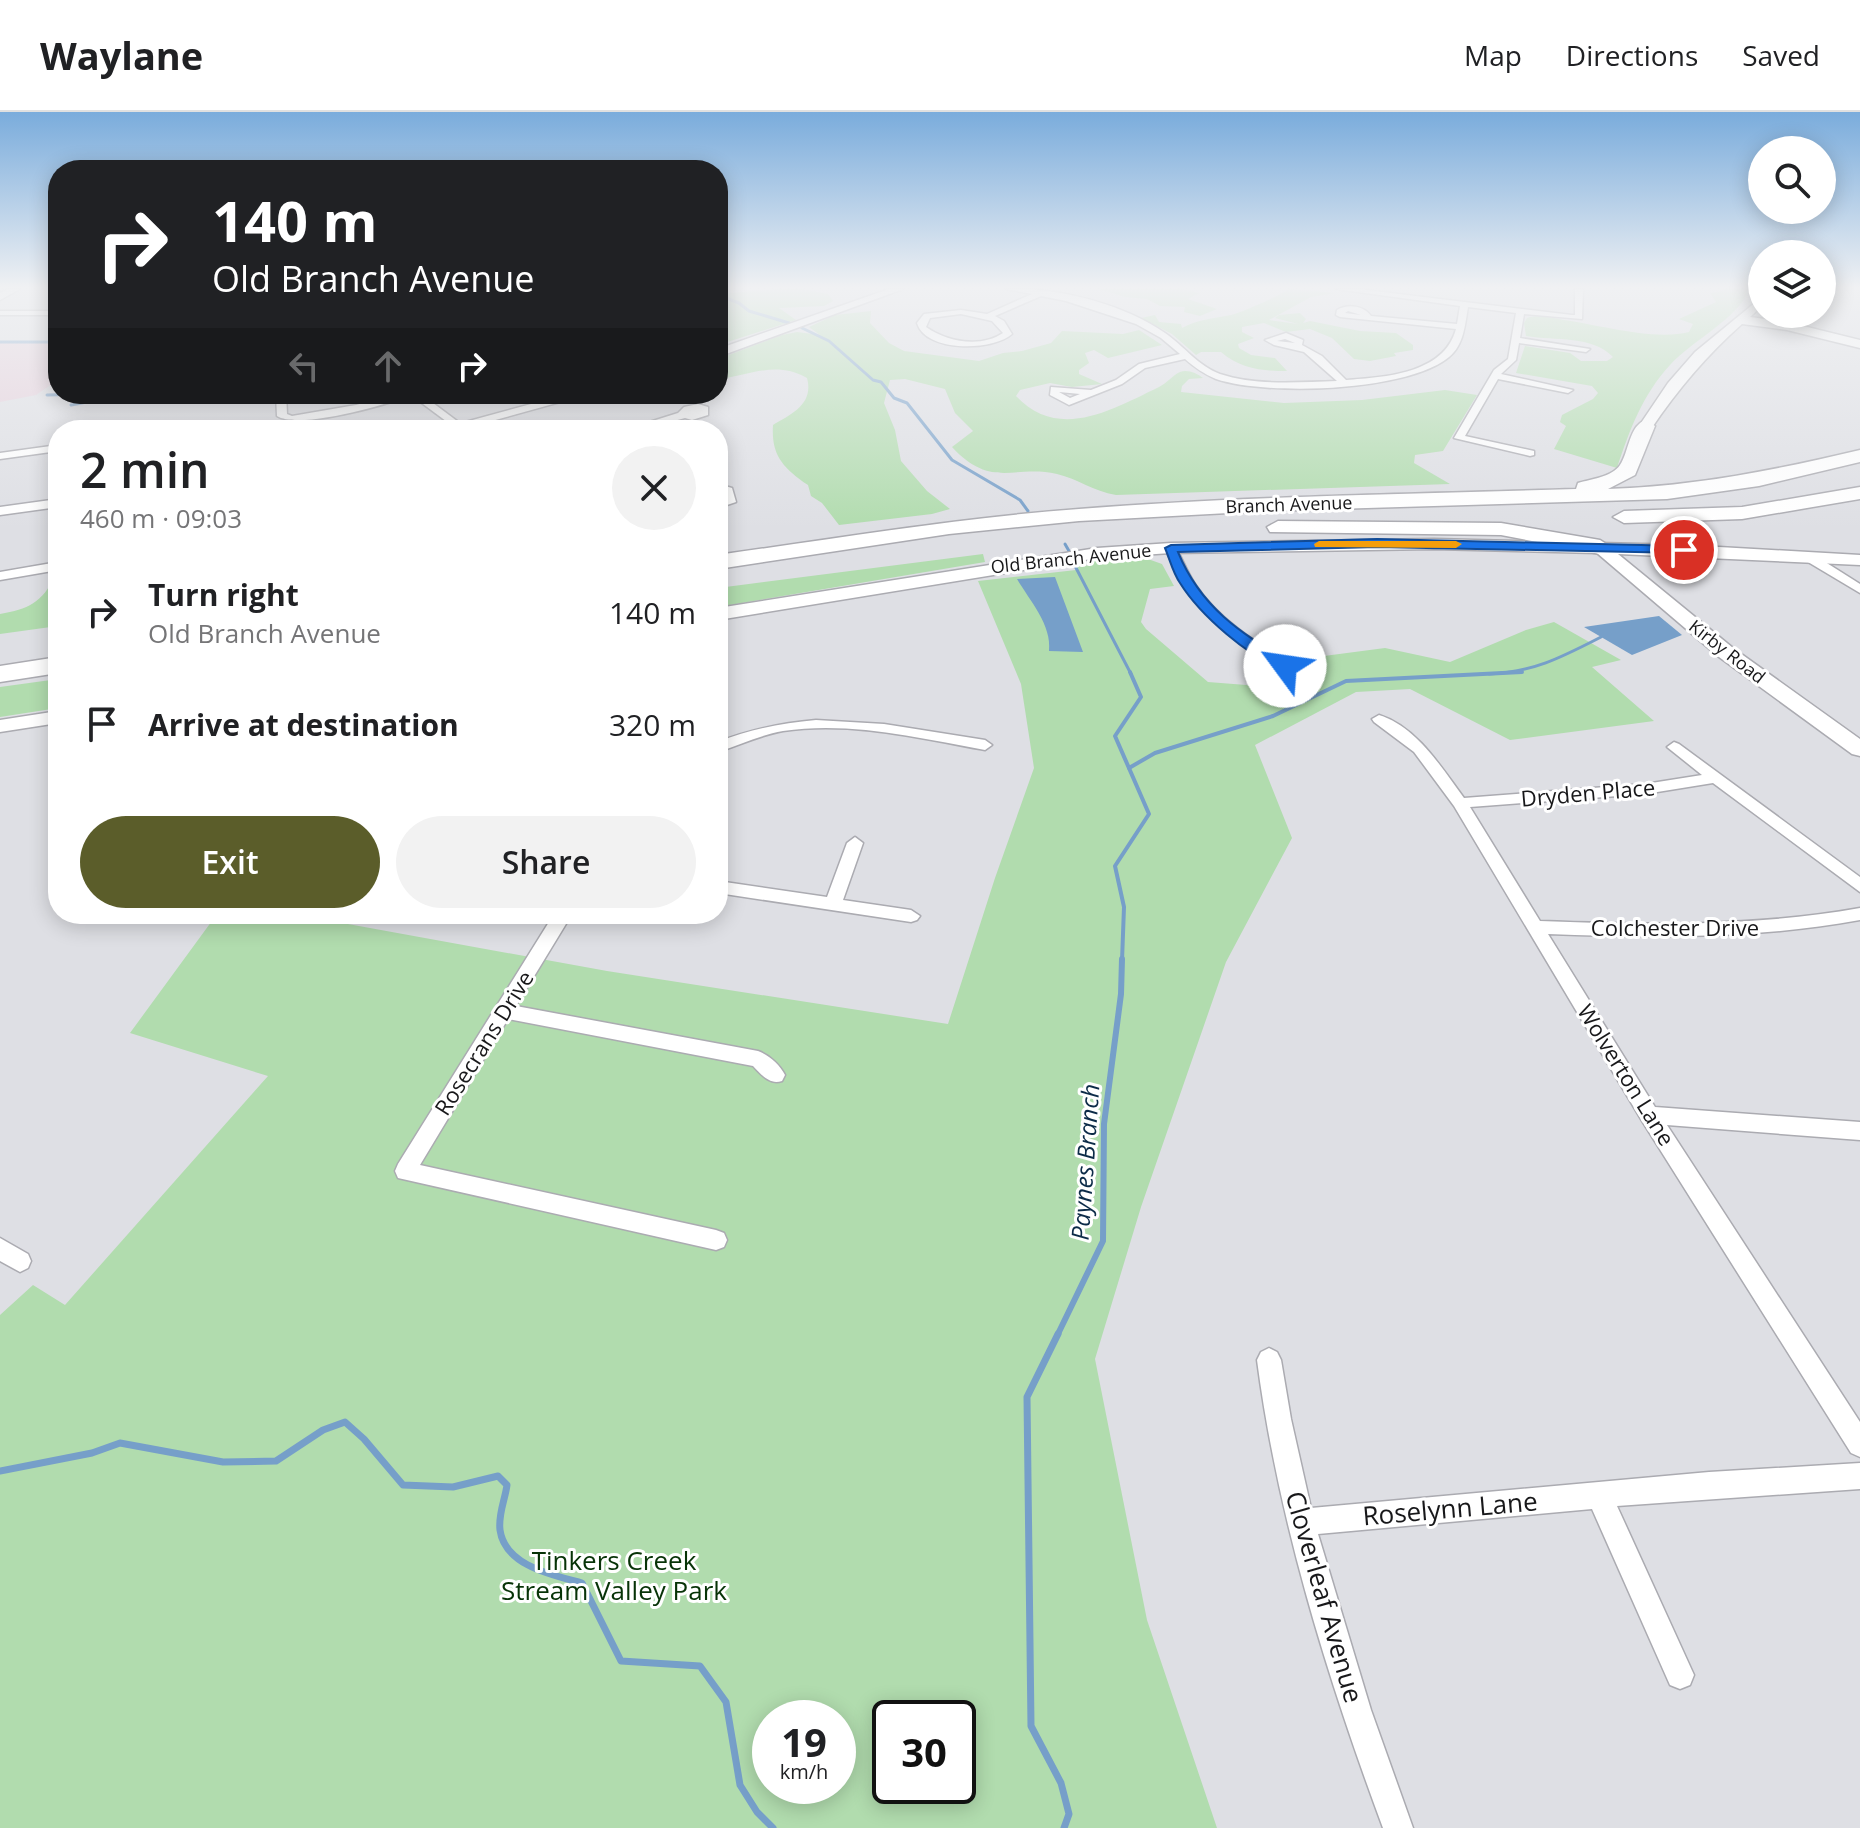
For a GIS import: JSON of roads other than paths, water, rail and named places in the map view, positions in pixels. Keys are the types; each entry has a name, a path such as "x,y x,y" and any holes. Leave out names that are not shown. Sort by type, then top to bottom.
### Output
{"highway":[{"path":"1045,518 1282,496 1577,488 1606,483 1628,471 1646,426"},
{"path":"1604,496 1776,467 1860,442"},
{"name":"Branch Avenue","path":"728,561 949,528 1045,518 1278,505 1667,493 1759,480 1860,456"},
{"name":"Branch Avenue","path":"728,574 884,553 1277,519 1592,511 1710,504 1860,476"},
{"path":"1598,518 1742,513 1860,493"},
{"path":"1456,515 1557,518"},
{"path":"1142,531 1447,526 1501,529 1600,547"},
{"path":"0,659 48,652"},
{"path":"0,674 48,667"}],"main road":[{"path":"1646,426 1688,369"},
{"name":"Old Branch Avenue","path":"728,612 1002,566 1097,553 1171,548 1377,543 1600,547 1860,560"},
{"name":"Kirby Road","path":"1600,547 1668,606 1791,703 1860,749"},
{"path":"0,726 48,719"}],"street":[{"path":"1089,392 1119,382 1138,369"},
{"path":"1203,369 1226,378 1273,385 1385,378 1418,369"},
{"path":"1330,369 1343,382"},
{"path":"1500,369 1459,438 1530,453"},
{"path":"1496,376 1568,390"},
{"path":"1219,389 1226,378"},
{"path":"281,404 282,416 291,419 371,404"},
{"path":"429,404 451,420"},
{"path":"490,420 547,404"},
{"path":"666,420 684,415"},
{"path":"0,456 48,449"},
{"path":"0,511 48,504"},
{"path":"1171,548 1184,580 1203,605 1242,639 1285,666"},
{"path":"1807,556 1860,589"},
{"path":"0,576 48,568"},
{"name":"Wolverton Lane","path":"1379,719 1419,749 1460,803 1649,1115 1860,1444"},
{"path":"728,743 768,728 830,722 985,745"},
{"path":"1674,747 1860,886"},
{"name":"Dryden Place","path":"1460,803 1633,791 1716,778"},
{"path":"833,904 855,843"},
{"path":"728,888 911,916"},
{"name":"Colchester Drive","path":"1536,927 1728,932 1798,925 1860,914"},
{"name":"Rosecrans Drive","path":"557,924 405,1171 716,1240"},
{"path":"504,1011 758,1059 775,1075"},
{"path":"1649,1115 1860,1131"},
{"path":"0,1248 20,1261"},
{"name":"Cloverleaf Avenue","path":"1269,1360 1280,1442 1301,1522 1345,1675 1398,1828"},
{"name":"Roselynn Lane","path":"1301,1522 1599,1495 1860,1476"},
{"path":"1599,1495 1680,1675"}],"water":[{"path":"1055,577 1083,652 1049,651 1044,623 1017,579"},
{"path":"1659,616 1682,635 1632,655 1584,627"}],"waterway":[{"name":"Paynes Branch","path":"861,369 873,380 881,382 894,398 907,403 952,460 1020,500 1028,511"},
{"path":"71,405 76,404"},
{"name":"Paynes Branch","path":"1065,544 1069,551"},
{"name":"Paynes Branch","path":"1074,564 1130,672"},
{"path":"1506,673 1534,667 1601,637"},
{"name":"Paynes Branch","path":"1122,961 1124,907 1115,866 1149,814 1115,736 1141,697 1130,672"},
{"path":"1506,673 1522,672"},
{"path":"1129,768 1155,753 1273,716 1346,681 1506,673"},
{"path":"1489,674 1506,673"},
{"name":"Paynes Branch","path":"1057,1336 1103,1241 1104,1124 1121,994 1122,959"},
{"name":"Paynes Branch","path":"1058,1334 1027,1397 1031,1726 1061,1783 1069,1814 1064,1828"},
{"path":"0,1471 92,1453 120,1443 223,1462 276,1461 323,1430 345,1422 364,1439 403,1485 453,1487 498,1476 507,1485 500,1518 504,1542 511,1552 532,1567 582,1583 621,1661 700,1666 726,1702 740,1785 757,1812 773,1828"}],"park label":[{"name":"Tinkers Creek Stream Valley Park","path":"614,1576"}]}
